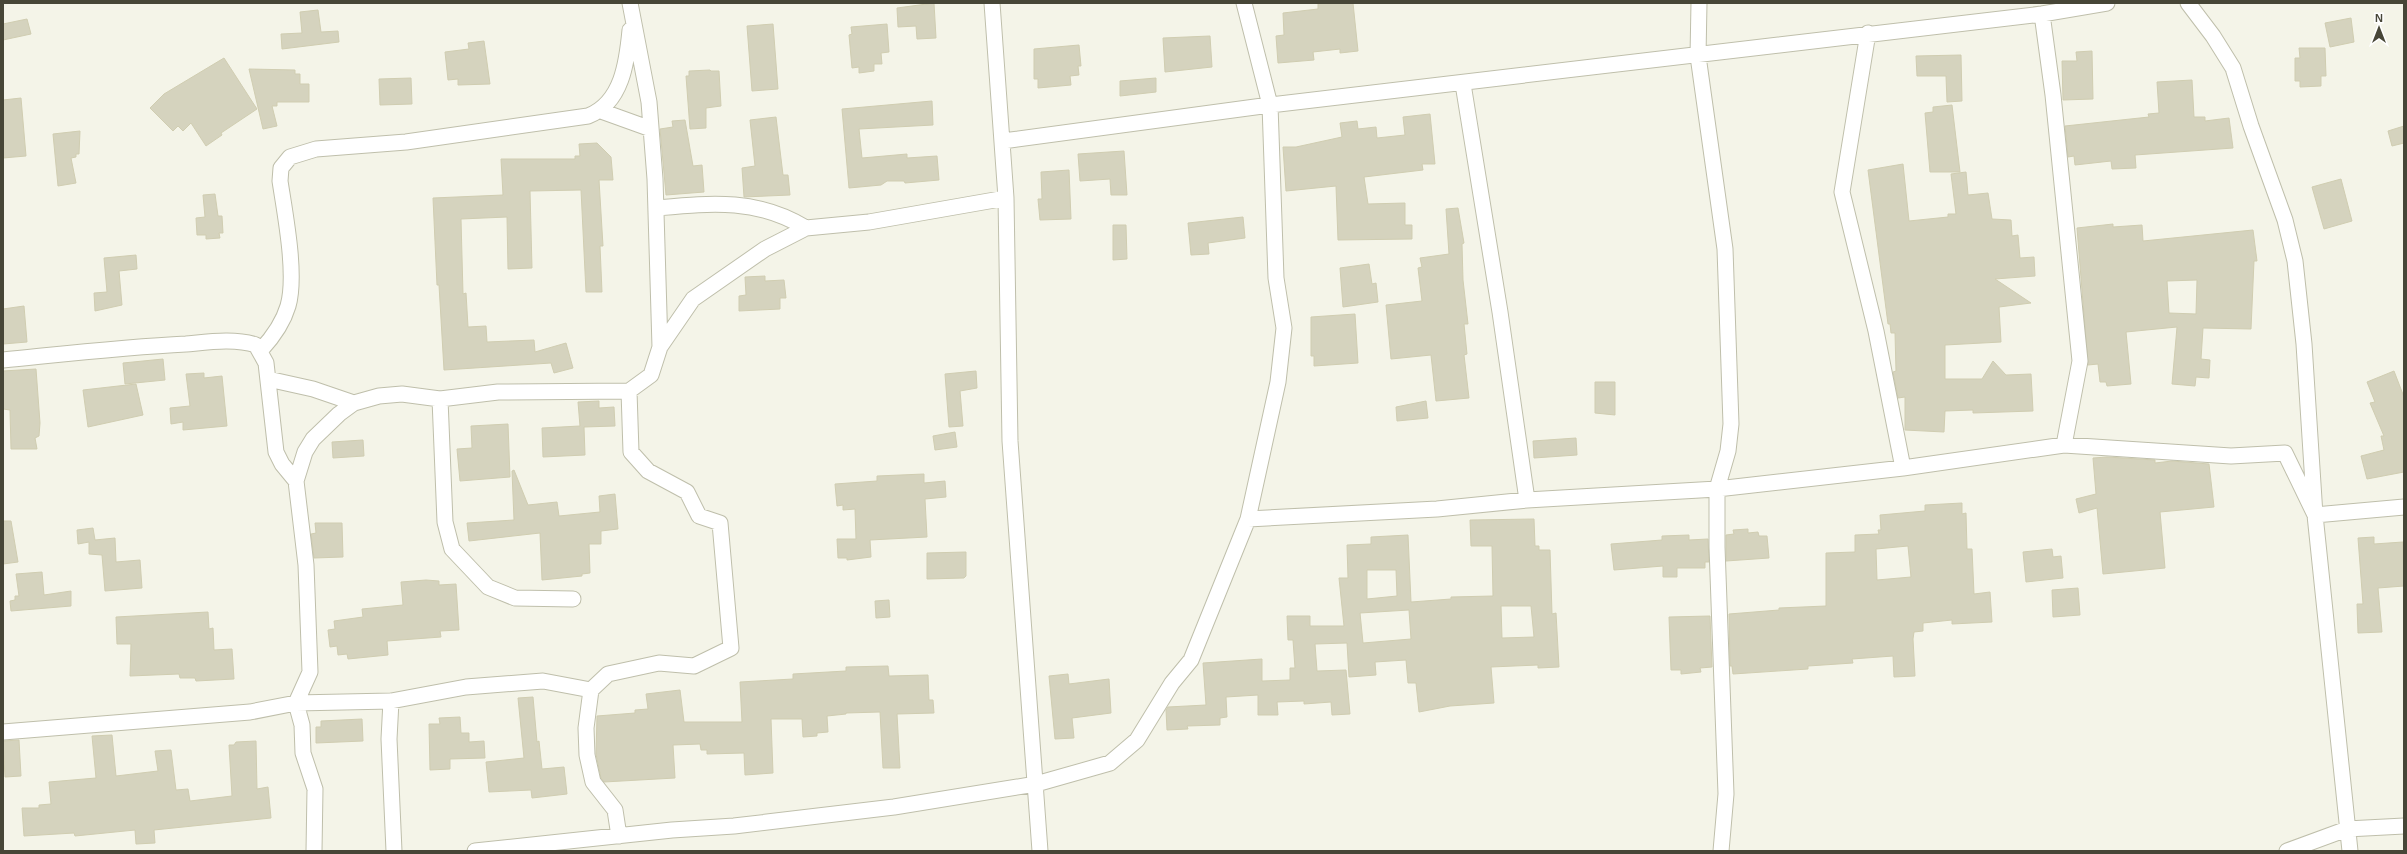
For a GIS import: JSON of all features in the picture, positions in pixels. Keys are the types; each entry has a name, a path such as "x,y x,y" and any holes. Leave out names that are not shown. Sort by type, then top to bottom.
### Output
{"street":[{"path":"992,3 1006,198 1010,441 1040,851"},
{"path":"475,851 734,826 894,807 1036,784 1110,763 1137,740 1172,683 1191,660 1248,519 1278,382 1284,328 1276,278 1270,105 1244,3"},
{"path":"1700,3 1698,56 1725,248 1731,424 1728,451 1717,488 1717,547 1726,794 1721,851"},
{"path":"1003,142 1270,105 1698,56 1868,33 2042,14 2107,3"},
{"path":"2188,3 2213,36 2233,68 2250,126 2285,220 2295,261 2304,344 2315,515 2350,851"},
{"path":"261,350 281,322 291,294 290,263 280,181 282,168 290,157 316,149 406,142 578,119 602,111 620,84 628,50 631,9"},
{"path":"631,9 646,82 651,129 656,208 660,347"},
{"path":"2042,14 2053,95 2080,361 2064,445"},
{"path":"1868,33 1842,192 1876,331 1903,468"},
{"path":"1463,84 1500,312 1527,500"},
{"path":"602,111 651,129"},
{"path":"314,851 315,789 303,753 302,725 296,703 310,672 307,579 296,481 300,462 313,439 338,414 354,403 379,396 402,394 440,399 498,392 629,391 651,375 660,347 693,299 765,248 806,228 869,222 1006,198"},
{"path":"656,208 709,204 738,204 787,216 806,228"},
{"path":"3,360 123,347 242,342 256,345 261,350 266,364 276,452 282,464 296,481"},
{"path":"268,379 313,389 354,403"},
{"path":"619,836 615,810 593,782 587,756 586,728 591,690 608,674 659,663 694,666 731,648 720,523 699,516 688,492 648,471 631,452 629,391"},
{"path":"440,399 445,522 452,549 488,587 515,598 573,599"},
{"path":"1248,519 1437,509 1527,500 1717,488 1903,468 2064,445 2231,456 2285,453 2315,515"},
{"path":"2315,515 2404,507"},
{"path":"3,732 250,712 296,703 391,701 466,687 543,681 591,690"},
{"path":"391,701 389,739 394,851"},
{"path":"2287,851 2347,829 2404,826"}],"building":[{"path":"934,3 936,38 917,39 916,26 898,27 897,8"},
{"path":"1318,3 1353,3 1358,51 1340,53 1340,49 1313,52 1314,60 1278,63 1276,36 1284,35 1283,13 1318,9"},
{"path":"318,10 321,32 338,31 339,42 282,49 281,34 302,33 300,12"},
{"path":"2351,18 2354,42 2330,47 2325,23"},
{"path":"27,19 31,34 3,40 3,24"},
{"path":"773,24 778,89 752,91 747,26"},
{"path":"887,24 889,52 881,53 882,64 874,64 874,71 859,73 859,67 852,68 849,35 852,34 851,27"},
{"path":"1210,36 1212,67 1165,72 1163,38"},
{"path":"484,41 490,84 458,85 458,79 448,80 445,52 469,49 468,43"},
{"path":"1079,45 1081,66 1078,66 1079,75 1070,76 1071,85 1038,88 1038,79 1034,79 1034,49"},
{"path":"2299,48 2325,48 2326,76 2321,76 2321,86 2300,87 2300,81 2295,81 2295,58 2300,58"},
{"path":"2092,51 2093,99 2063,100 2062,61 2077,61 2076,52"},
{"path":"1961,55 1962,101 1947,102 1946,76 1917,76 1916,56"},
{"path":"224,58 257,109 221,133 222,135 206,146 191,123 183,131 178,126 173,131 150,108 164,94"},
{"path":"249,69 295,70 295,74 300,74 300,84 309,84 309,102 277,102 277,106 272,106 277,126 263,129"},
{"path":"689,71 719,71 721,106 706,108 706,128 690,129 686,76 689,76"},
{"path":"411,78 412,104 380,105 379,79"},
{"path":"1156,78 1156,92 1120,96 1120,81"},
{"path":"2192,80 2194,117 2205,117 2205,121 2229,118 2233,148 2135,155 2136,168 2112,169 2111,161 2075,165 2074,156 2068,157 2065,126 2149,117 2148,114 2159,113 2157,82"},
{"path":"21,98 26,156 3,158 3,100"},
{"path":"932,101 933,125 859,129 862,158 907,154 907,158 937,156 939,180 905,183 904,181 887,181 881,185 849,188 842,109"},
{"path":"1952,105 1960,172 1930,172 1925,113 1933,112 1933,107"},
{"path":"1430,114 1435,164 1422,164 1423,170 1364,177 1368,204 1405,203 1405,225 1412,225 1412,239 1338,240 1336,186 1286,191 1283,147 1296,147 1342,137 1340,123 1357,121 1358,129 1376,127 1377,138 1405,135 1403,117"},
{"path":"776,117 783,175 788,175 790,195 744,197 742,168 755,166 750,120"},
{"path":"685,120 693,166 702,165 704,192 666,195 660,129 673,127 672,121"},
{"path":"2404,126 2404,143 2392,146 2388,131"},
{"path":"80,131 79,154 76,154 76,157 71,158 76,183 58,186 53,134"},
{"path":"597,143 611,157 613,180 599,180 603,246 600,246 602,292 586,292 581,190 530,191 532,268 508,269 507,217 461,219 463,294 466,293 468,327 486,326 487,342 534,340 535,352 566,343 573,368 554,373 551,363 444,370 439,285 437,285 433,198 503,195 501,159 575,159 575,156 580,156 579,144"},
{"path":"1124,151 1127,195 1111,195 1110,179 1080,181 1078,154"},
{"path":"1903,164 1909,221 1948,217 1948,214 1956,214 1951,174 1966,172 1968,195 1988,193 1992,219 2011,220 2012,236 2018,235 2020,258 2034,257 2035,276 1995,279 2031,303 1999,307 2001,342 1945,345 1945,379 1982,379 1993,361 2006,375 2031,374 2033,411 1973,413 1973,410 1945,411 1944,432 1905,430 1905,397 1898,398 1893,372 1896,371 1895,333 1891,333 1890,324 1888,324 1868,170"},
{"path":"1069,170 1071,219 1040,220 1038,199 1042,199 1041,172"},
{"path":"2341,179 2352,221 2324,229 2312,187"},
{"path":"215,194 218,216 222,216 223,233 219,233 220,238 206,239 206,235 197,235 196,218 205,217 203,195"},
{"path":"1458,208 1464,243 1462,244 1463,280 1468,324 1464,324 1467,354 1464,355 1469,398 1436,401 1431,355 1391,359 1386,305 1422,301 1418,268 1422,267 1420,258 1449,254 1446,209"},
{"path":"1243,217 1245,238 1208,243 1209,254 1191,255 1188,223"},
{"path":"2113,224 2113,227 2142,225 2143,241 2253,230 2257,261 2254,261 2251,329 2203,328 2201,359 2210,360 2209,378 2196,377 2195,386 2172,384 2177,327 2126,332 2131,384 2107,386 2106,382 2100,382 2098,364 2088,365 2077,228","holes":["2197,280 2196,314 2169,313 2167,281"]},
{"path":"1113,225 1126,225 1127,259 1113,260"},
{"path":"136,255 137,269 119,271 122,305 95,311 94,293 107,292 104,258"},
{"path":"1369,264 1372,284 1376,283 1378,302 1343,307 1340,268"},
{"path":"765,276 765,281 784,280 786,298 780,298 780,309 739,311 739,296 746,295 745,277"},
{"path":"24,306 27,342 3,344 3,309"},
{"path":"1355,314 1358,363 1314,366 1314,356 1311,356 1311,317"},
{"path":"163,359 165,380 125,384 123,363"},
{"path":"36,369 40,423 39,436 35,438 37,449 11,449 10,410 3,409 3,371"},
{"path":"976,371 977,388 960,391 963,426 949,427 945,374"},
{"path":"2394,371 2404,397 2404,472 2367,479 2361,456 2384,450 2381,436 2384,436 2370,403 2375,402 2367,382"},
{"path":"204,373 204,378 222,376 227,426 183,430 183,422 171,424 170,408 190,406 186,374"},
{"path":"1595,382 1615,382 1615,415 1595,413"},
{"path":"136,384 143,415 88,427 83,390"},
{"path":"599,401 599,408 614,407 615,426 584,427 585,455 543,457 542,428 580,426 578,402"},
{"path":"1426,401 1428,418 1397,421 1396,407"},
{"path":"508,424 510,477 460,481 457,449 472,448 471,426"},
{"path":"955,432 957,447 935,450 933,436"},
{"path":"1576,438 1577,455 1534,458 1533,441"},
{"path":"363,440 364,456 333,458 332,442"},
{"path":"2107,457 2155,460 2155,463 2172,461 2209,464 2214,507 2160,512 2165,568 2103,574 2097,508 2079,513 2076,499 2096,494 2093,458"},
{"path":"514,470 528,505 557,502 559,516 600,512 599,496 615,494 618,529 601,531 601,544 589,544 590,573 582,574 582,576 542,580 540,533 469,541 467,523 514,520 512,471"},
{"path":"924,474 924,483 945,481 946,497 925,499 927,537 870,540 871,557 847,560 847,558 838,558 837,539 856,539 855,509 843,510 843,505 837,506 835,484 877,481 877,476"},
{"path":"1962,503 1962,514 1966,513 1967,549 1972,549 1974,594 1990,592 1992,622 1952,624 1952,620 1923,623 1923,631 1914,632 1915,676 1894,677 1893,656 1852,659 1853,663 1808,666 1808,669 1733,674 1732,666 1730,666 1729,614 1779,610 1779,608 1826,606 1826,553 1855,552 1855,535 1879,534 1878,530 1881,530 1880,515 1925,511 1925,505","holes":["1908,546 1911,577 1877,580 1876,549"]},
{"path":"1534,519 1535,546 1539,546 1539,550 1550,550 1552,614 1556,613 1559,667 1538,668 1538,665 1491,667 1494,703 1450,706 1419,712 1416,683 1408,683 1406,660 1375,662 1376,675 1349,677 1347,643 1315,644 1317,671 1346,670 1350,714 1332,715 1331,702 1304,704 1304,701 1277,702 1278,715 1258,715 1258,695 1226,697 1227,717 1220,718 1220,725 1187,726 1188,729 1167,730 1166,710 1168,707 1206,705 1203,663 1262,659 1262,681 1290,680 1290,668 1295,668 1293,640 1288,640 1287,616 1310,616 1310,626 1344,626 1339,578 1348,578 1347,545 1371,544 1371,537 1408,535 1411,602 1451,599 1451,597 1493,596 1492,546 1471,546 1470,520","holes":["1367,570 1396,570 1397,596 1367,599","1501,606 1531,606 1534,637 1502,638","1409,610 1411,639 1363,643 1360,613"]},
{"path":"3,521 11,521 18,562 3,564"},
{"path":"315,523 342,523 343,557 314,558 311,534 316,533"},
{"path":"93,528 95,540 115,538 116,562 140,560 142,588 105,591 102,555 89,554 89,542 78,544 77,530"},
{"path":"1748,529 1748,533 1758,532 1759,536 1767,536 1769,558 1726,561 1726,535 1734,534 1733,530"},
{"path":"1689,535 1689,540 1708,539 1709,562 1705,562 1705,568 1677,568 1677,577 1663,577 1663,566 1614,570 1611,544 1662,540 1662,536"},
{"path":"2374,537 2374,544 2403,542 2404,586 2378,588 2382,632 2358,633 2357,604 2363,604 2358,538"},
{"path":"2052,549 2053,557 2061,556 2063,578 2026,582 2023,552"},
{"path":"966,552 966,576 964,578 927,579 927,553"},
{"path":"42,572 44,595 71,591 71,606 11,611 10,601 15,600 15,596 19,596 16,574"},
{"path":"426,580 439,581 439,585 456,584 459,630 440,631 441,637 387,641 388,655 348,659 347,654 338,655 337,646 330,647 328,630 335,629 334,621 363,617 362,609 403,605 401,582"},
{"path":"2078,588 2080,615 2053,617 2052,590"},
{"path":"889,600 890,617 876,618 875,601"},
{"path":"208,612 209,629 213,628 214,650 232,649 234,679 196,681 195,678 180,678 179,674 130,676 131,644 117,644 116,617"},
{"path":"1710,616 1712,667 1700,668 1701,672 1681,674 1681,670 1671,670 1669,617"},
{"path":"888,666 889,676 928,675 929,700 933,700 934,713 897,714 900,768 883,768 880,712 846,713 827,716 828,732 817,733 817,736 803,737 802,719 771,719 773,773 745,775 744,753 707,754 707,750 701,750 700,744 673,745 675,778 604,782 601,778 596,754 597,716 635,713 635,710 648,709 646,694 680,690 684,722 742,722 740,682 793,679 793,674 846,671 846,667"},
{"path":"1068,674 1069,684 1109,679 1111,713 1072,718 1074,738 1055,739 1049,676"},
{"path":"533,697 537,742 539,741 542,769 564,767 567,794 532,798 531,790 489,792 486,762 524,758 518,698"},
{"path":"460,717 461,733 469,733 469,742 484,741 485,758 450,759 450,769 430,770 429,724 440,724 439,718"},
{"path":"362,719 363,741 316,743 316,727 321,727 321,721"},
{"path":"112,735 116,776 158,771 155,751 171,750 176,790 188,789 190,801 232,796 229,745 234,745 236,742 256,741 257,789 268,787 271,818 154,830 155,843 136,844 135,830 75,836 74,833 24,836 22,808 39,808 39,805 51,804 49,782 96,778 92,736"},
{"path":"19,740 21,776 5,777 3,741"}]}
